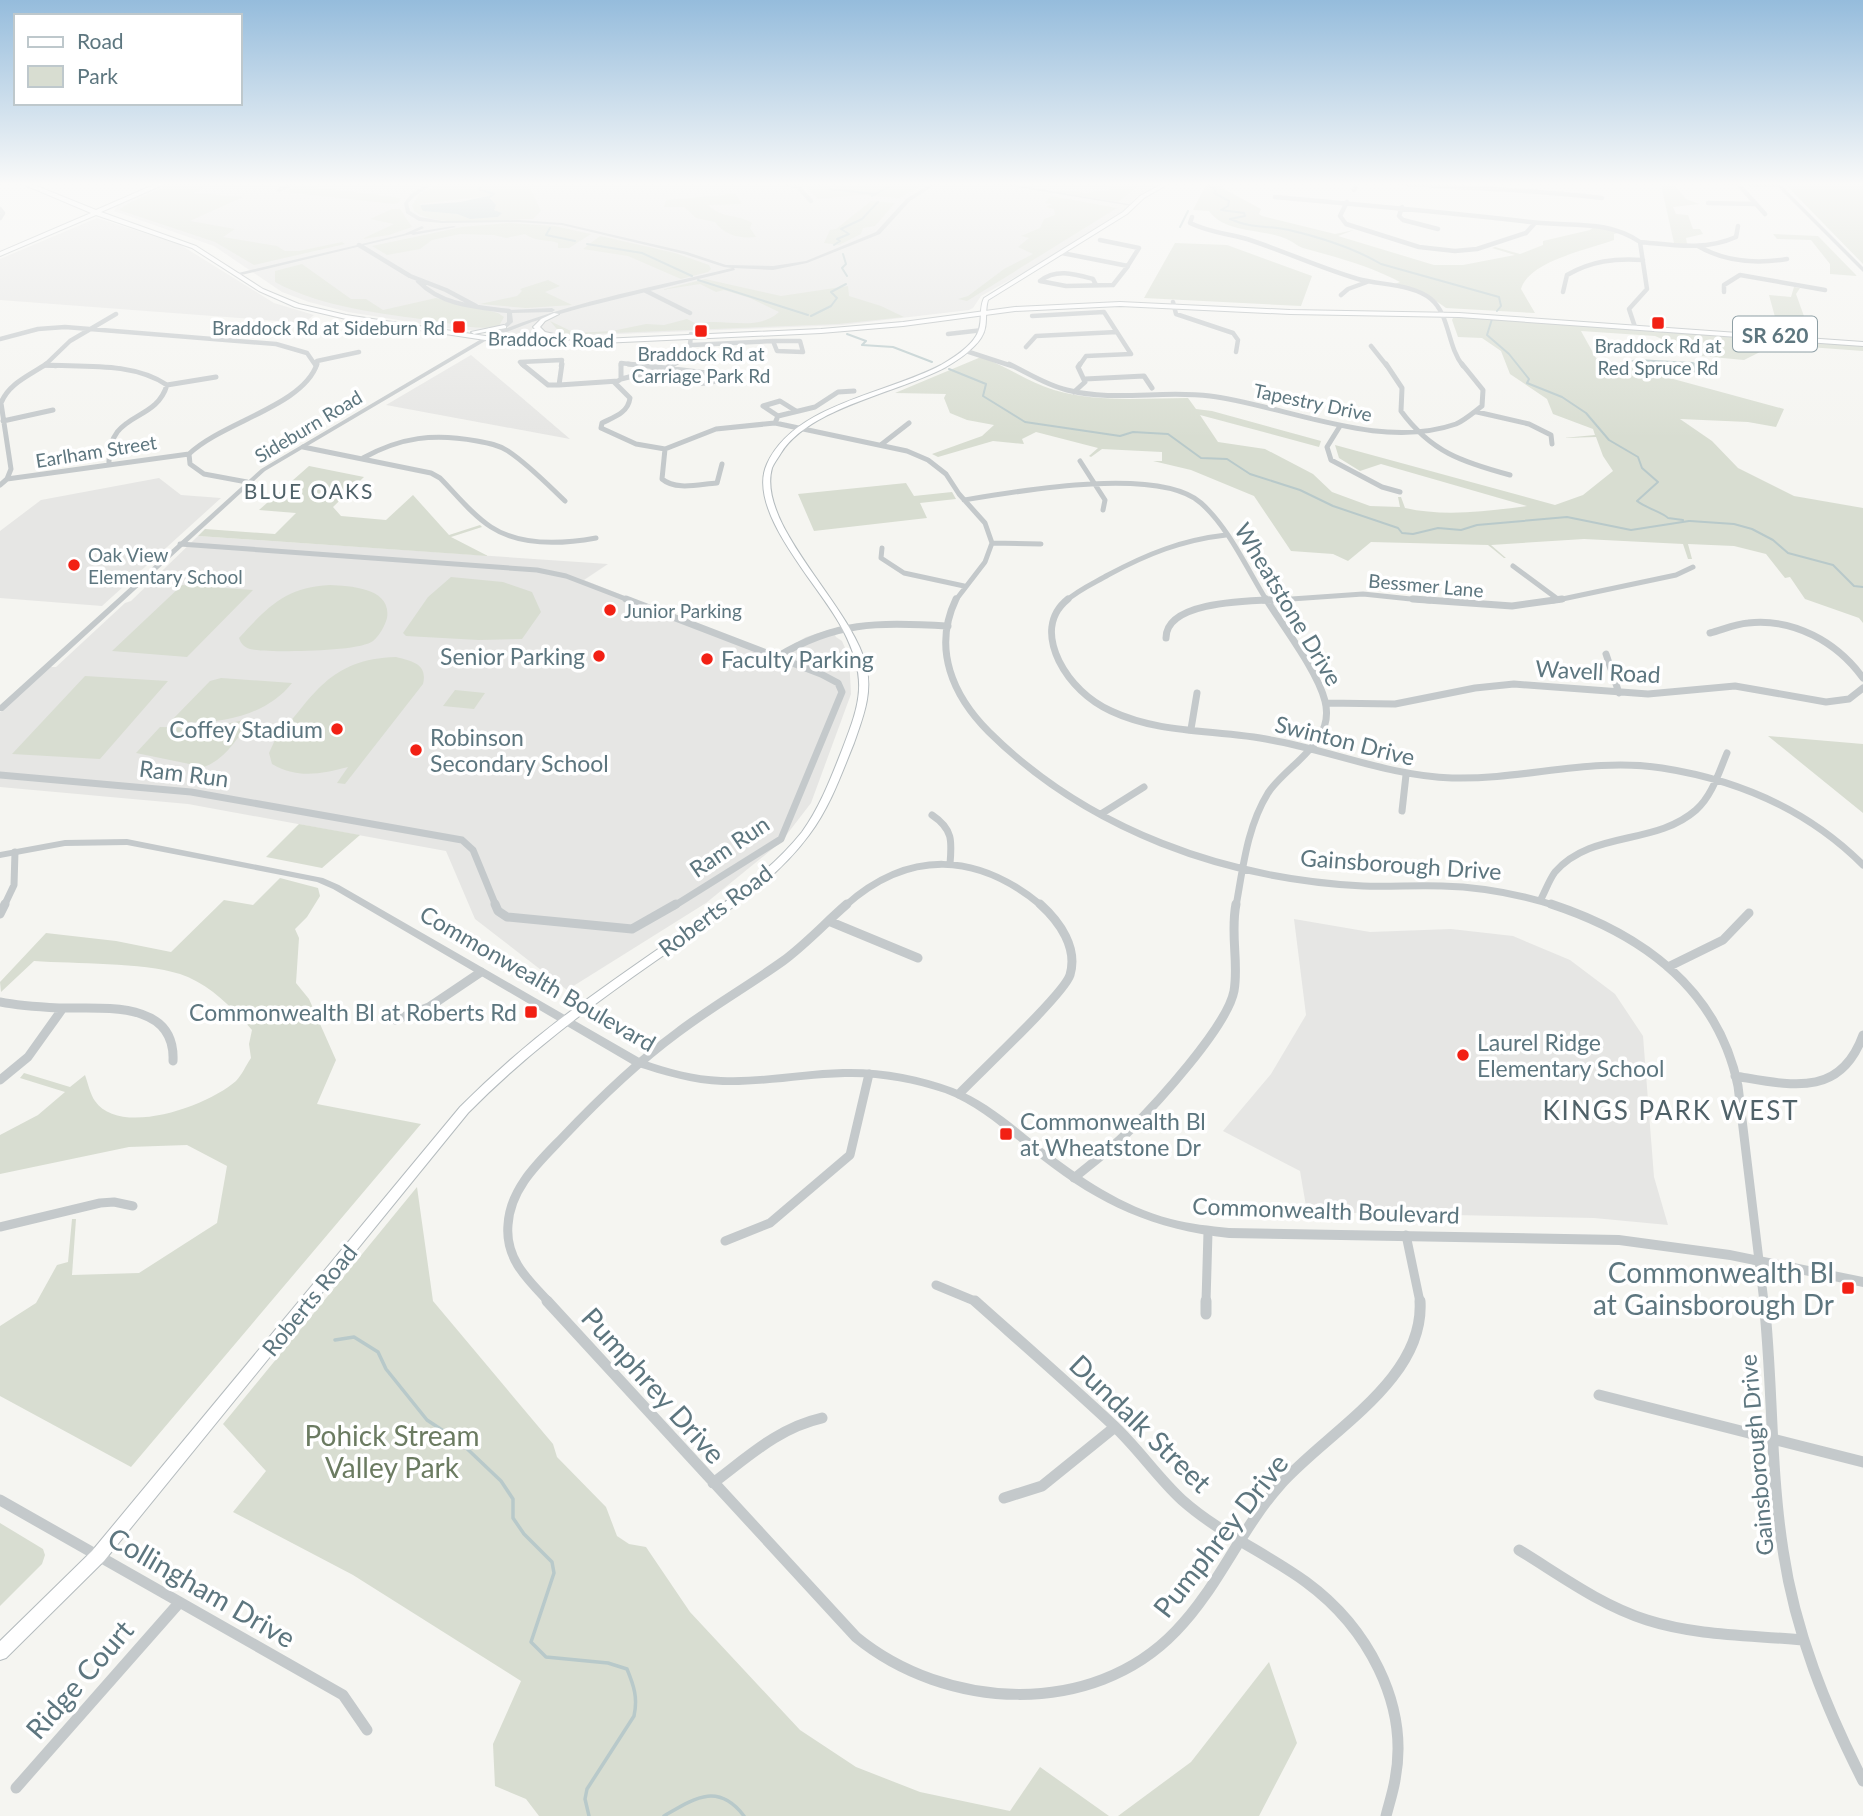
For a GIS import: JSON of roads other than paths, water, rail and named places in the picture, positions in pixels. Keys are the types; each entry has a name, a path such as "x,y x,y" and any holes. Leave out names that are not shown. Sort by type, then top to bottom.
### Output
{"main road":[{"name":"Braddock Road","path":"228,268 274,297 312,310 505,341 558,343 692,339 855,329 1068,302 1441,313 1863,342"},
{"name":"Braddock Road","path":"242,268 284,295 322,307 458,331 493,336 692,339"},
{"path":"983,330 983,302 1037,268"},
{"name":"Braddock Road","path":"984,312 1057,306 1173,304"},
{"path":"556,314 538,323 538,331 552,337 582,339"},
{"path":"458,331 483,332 504,327"},
{"name":"Roberts Road","path":"0,1652 98,1556 464,1110 508,1066 564,1021 742,892 792,849 809,830 833,786 860,711 864,692 860,659 845,626 797,556 771,508 766,493 766,474 774,456 786,441 804,428 841,407 939,368 966,351 983,330"},
{"path":"477,346 505,341"}],"street":[{"path":"237,274 261,268"},
{"path":"398,268 445,299 509,311 579,307 736,268 747,269"},
{"path":"713,275 719,268"},
{"path":"726,271 763,268"},
{"path":"1096,285 1093,279 1057,273 1046,275 1040,281 1057,284 1096,285 1117,283 1126,268"},
{"path":"1327,268 1367,282 1423,294 1435,302 1457,357 1483,390 1484,401 1477,412 1542,429 1551,435 1552,444"},
{"path":"1563,292 1567,275 1582,268"},
{"path":"1635,326 1630,305 1644,295 1648,287 1644,268"},
{"path":"1724,292 1724,285 1740,275 1741,268"},
{"path":"1740,275 1825,290"},
{"path":"1342,295 1348,289 1367,282"},
{"path":"646,291 690,313"},
{"path":"1173,304 1174,312 1183,317 1233,333 1238,340 1236,352"},
{"path":"1057,306 1062,314"},
{"name":"Sideburn Road","path":"0,709 247,482 485,339 530,320 579,307"},
{"path":"493,336 510,322 509,311"},
{"path":"1032,316 1104,312 1131,354 1086,356 1078,367 1085,379"},
{"path":"0,485 7,479 11,469 1,403 5,393 17,382 45,365 70,341 116,314"},
{"path":"0,339 38,329 91,328 276,344 302,350 317,361 359,352"},
{"path":"948,334 983,330"},
{"path":"1026,347 1036,336 1117,332"},
{"path":"559,385 562,360 520,362 548,385 559,385 618,381 666,368 689,356 692,339 800,341 803,352 777,351 773,341"},
{"path":"1371,346 1399,382 1402,390 1399,404 1401,411 1417,430 1441,452 1453,458 1510,475"},
{"name":"Tapestry Drive","path":"966,351 1003,361 1042,382 1074,392 1122,397 1215,397 1340,426 1417,430 1454,423 1477,412"},
{"path":"247,482 200,472 190,464 189,454 204,440 306,384 316,374 317,361"},
{"path":"666,368 697,386 733,377 732,376 666,368 621,363 618,381 630,401 622,413 602,423 602,430 636,444 665,449 716,429 776,419 816,407 838,391 854,391"},
{"path":"45,365 141,373 157,377 167,385 216,377"},
{"path":"1074,392 1085,379 1144,376 1152,388"},
{"path":"109,465 107,449 114,435 129,420 162,398 167,385"},
{"path":"796,411 780,401 763,406 776,419 804,428 913,453 937,465 985,523 992,543 1041,544"},
{"path":"3,421 54,410"},
{"path":"881,444 909,423"},
{"path":"1340,426 1327,447 1326,452 1331,460 1381,487 1400,492"},
{"path":"363,458 394,441 420,435 445,435 490,444 510,452 565,501"},
{"path":"303,447 436,475 488,526 501,533 522,538 568,542 596,538"},
{"path":"0,450 7,449"},
{"path":"665,449 662,479 673,486 717,483 722,464"},
{"name":"Earlham Street","path":"7,479 49,476 189,454"},
{"path":"1080,461 1106,503 1103,510"},
{"name":"Wheatstone Drive","path":"964,499 1096,486 1141,485 1184,494 1208,508 1316,680 1326,703 1323,731 1311,749 1278,782 1262,803 1251,828 1232,925 1234,989 1226,1015 1128,1133 1074,1178"},
{"name":"Swinton Drive","path":"1226,535 1182,540 1155,549 1066,600 1050,622 1050,635 1061,666 1092,700 1128,719 1266,738 1406,775 1476,778 1574,765 1612,763 1660,767 1715,779 1797,813 1832,836 1863,865"},
{"name":"Gainsborough Drive","path":"992,543 985,564 964,586 953,605 948,626 948,672 962,699 977,718 1030,768 1101,814 1181,852 1241,869 1349,885 1472,887 1540,901 1610,929 1668,967 1694,992 1714,1018 1727,1042 1735,1076 1766,1325 1782,1546 1802,1640 1831,1714 1863,1781"},
{"name":"Ram Run","path":"0,775 191,792 462,840 472,850 498,911 506,917 632,929 645,924 775,844 787,830 842,692 835,680 585,581 547,572 180,544"},
{"path":"883,548 881,558 894,568 964,586"},
{"path":"1513,566 1559,600"},
{"name":"Bessmer Lane","path":"1166,638 1168,627 1176,618 1192,610 1223,603 1363,594 1504,607 1559,600 1676,575 1693,567"},
{"path":"777,657 801,640 845,626 893,622 948,626"},
{"path":"1710,633 1758,623 1796,628 1833,646 1863,678"},
{"path":"1606,654 1619,693"},
{"name":"Wavell Road","path":"1326,703 1395,704 1475,688 1514,684 1661,694 1735,686 1826,702 1849,699 1863,688"},
{"path":"1191,729 1197,693"},
{"path":"1540,901 1551,874 1568,858 1593,846 1649,834 1679,822 1702,803 1727,753"},
{"path":"1402,811 1406,775"},
{"path":"1101,814 1144,787"},
{"path":"932,815 948,825 952,836 950,864"},
{"name":"Commonwealth Boulevard","path":"0,855 65,843 127,842 297,874 336,887 639,1063 671,1073 720,1081 840,1073 869,1074 922,1083 958,1094 998,1119 1093,1192 1138,1214 1174,1225 1208,1232 1619,1240 1758,1260 1863,1282"},
{"path":"0,914 14,885 15,852"},
{"name":"Pumphrey Drive","path":"958,1094 1056,995 1071,973 1074,952 1065,931 1013,883 989,872 950,864 914,867 887,876 868,888 794,952 684,1027 639,1063 526,1177 516,1192 506,1220 506,1235 515,1263 522,1273 713,1483 850,1632 871,1649 927,1679 962,1690 995,1695 1032,1695 1065,1691 1099,1681 1128,1668 1175,1633 1193,1612 1283,1482 1402,1368 1419,1331 1420,1305 1406,1236"},
{"path":"1668,967 1719,945 1739,928 1749,913"},
{"path":"831,922 918,958"},
{"path":"395,1020 429,1007 481,972"},
{"path":"0,1002 63,1008 111,1008 146,1018 172,1038 173,1061"},
{"path":"0,1080 15,1070 41,1044 63,1008"},
{"path":"1735,1076 1796,1084 1833,1077 1850,1067 1863,1035"},
{"path":"725,1241 770,1223 850,1156 869,1074"},
{"path":"0,1227 100,1203 114,1202 133,1206"},
{"path":"1206,1314 1208,1232"},
{"name":"Dundalk Street","path":"936,1285 973,1298 1115,1427 1181,1499 1240,1541 1307,1583 1351,1624 1377,1663 1386,1685 1397,1730 1396,1778 1386,1816"},
{"path":"1598,1395 1863,1462"},
{"path":"713,1483 783,1430 803,1420 822,1418"},
{"path":"1003,1498 1042,1486 1115,1427"},
{"name":"Collingham Drive","path":"0,1500 343,1695 367,1730"},
{"path":"1519,1550 1616,1607 1646,1619 1679,1627 1802,1640"},
{"name":"Ridge Court","path":"16,1788 179,1603"}],"waterway":[{"path":"674,268 692,276"},
{"path":"842,268 847,276"},
{"path":"1394,268 1499,297 1501,306 1497,311"},
{"path":"698,280 808,315"},
{"path":"811,316 831,306 837,298 831,292 846,284"},
{"path":"1492,319 1487,335 1509,354 1529,379 1527,383 1562,397 1586,413 1609,440 1638,457 1642,468 1658,482 1637,501 1668,518 1683,520"},
{"path":"847,334 866,341 862,345 893,347 932,362"},
{"path":"949,369 986,384 983,396 1025,422 1120,436 1133,432 1168,434 1201,458 1227,459 1250,474 1300,490 1333,506 1398,528 1402,533 1413,534 1438,528 1461,530 1477,525 1567,517 1631,530 1689,521"},
{"path":"1690,521 1734,524 1752,529 1773,540 1788,553 1833,565 1854,586 1863,587"},
{"path":"335,1340 354,1337 378,1352 386,1369 427,1420 460,1442 501,1481 513,1499 513,1518 524,1534 552,1562 554,1573 531,1642 546,1657 608,1663 627,1669 635,1692 634,1716 587,1789 585,1799 589,1816"},
{"path":"664,1816 696,1799 715,1796 725,1799 744,1816"}],"place":[{"name":"Braddock Rd at Red Spruce Rd","path":"1658,323"},
{"name":"Braddock Rd at Sideburn Rd","path":"459,327"},
{"name":"Braddock Rd at Carriage Park Rd","path":"701,331"},
{"name":"Oak View Elementary School","path":"74,565"},
{"name":"Junior Parking","path":"610,610"},
{"name":"Senior Parking","path":"599,656"},
{"name":"Faculty Parking","path":"707,659"},
{"name":"Coffey Stadium","path":"337,729"},
{"name":"Robinson Secondary School","path":"416,750"},
{"name":"Commonwealth Bl at Roberts Rd","path":"531,1012"},
{"name":"Laurel Ridge Elementary School","path":"1463,1055"},
{"name":"Commonwealth Bl at Wheatstone Dr","path":"1006,1134"},
{"name":"Commonwealth Bl at Gainsborough Dr","path":"1848,1288"}],"district":[{"name":"BLUE OAKS","path":"309,490"},
{"name":"KINGS PARK WEST","path":"1671,1110"}],"park label":[{"name":"Pohick Stream Valley Park","path":"392,1451"}]}
